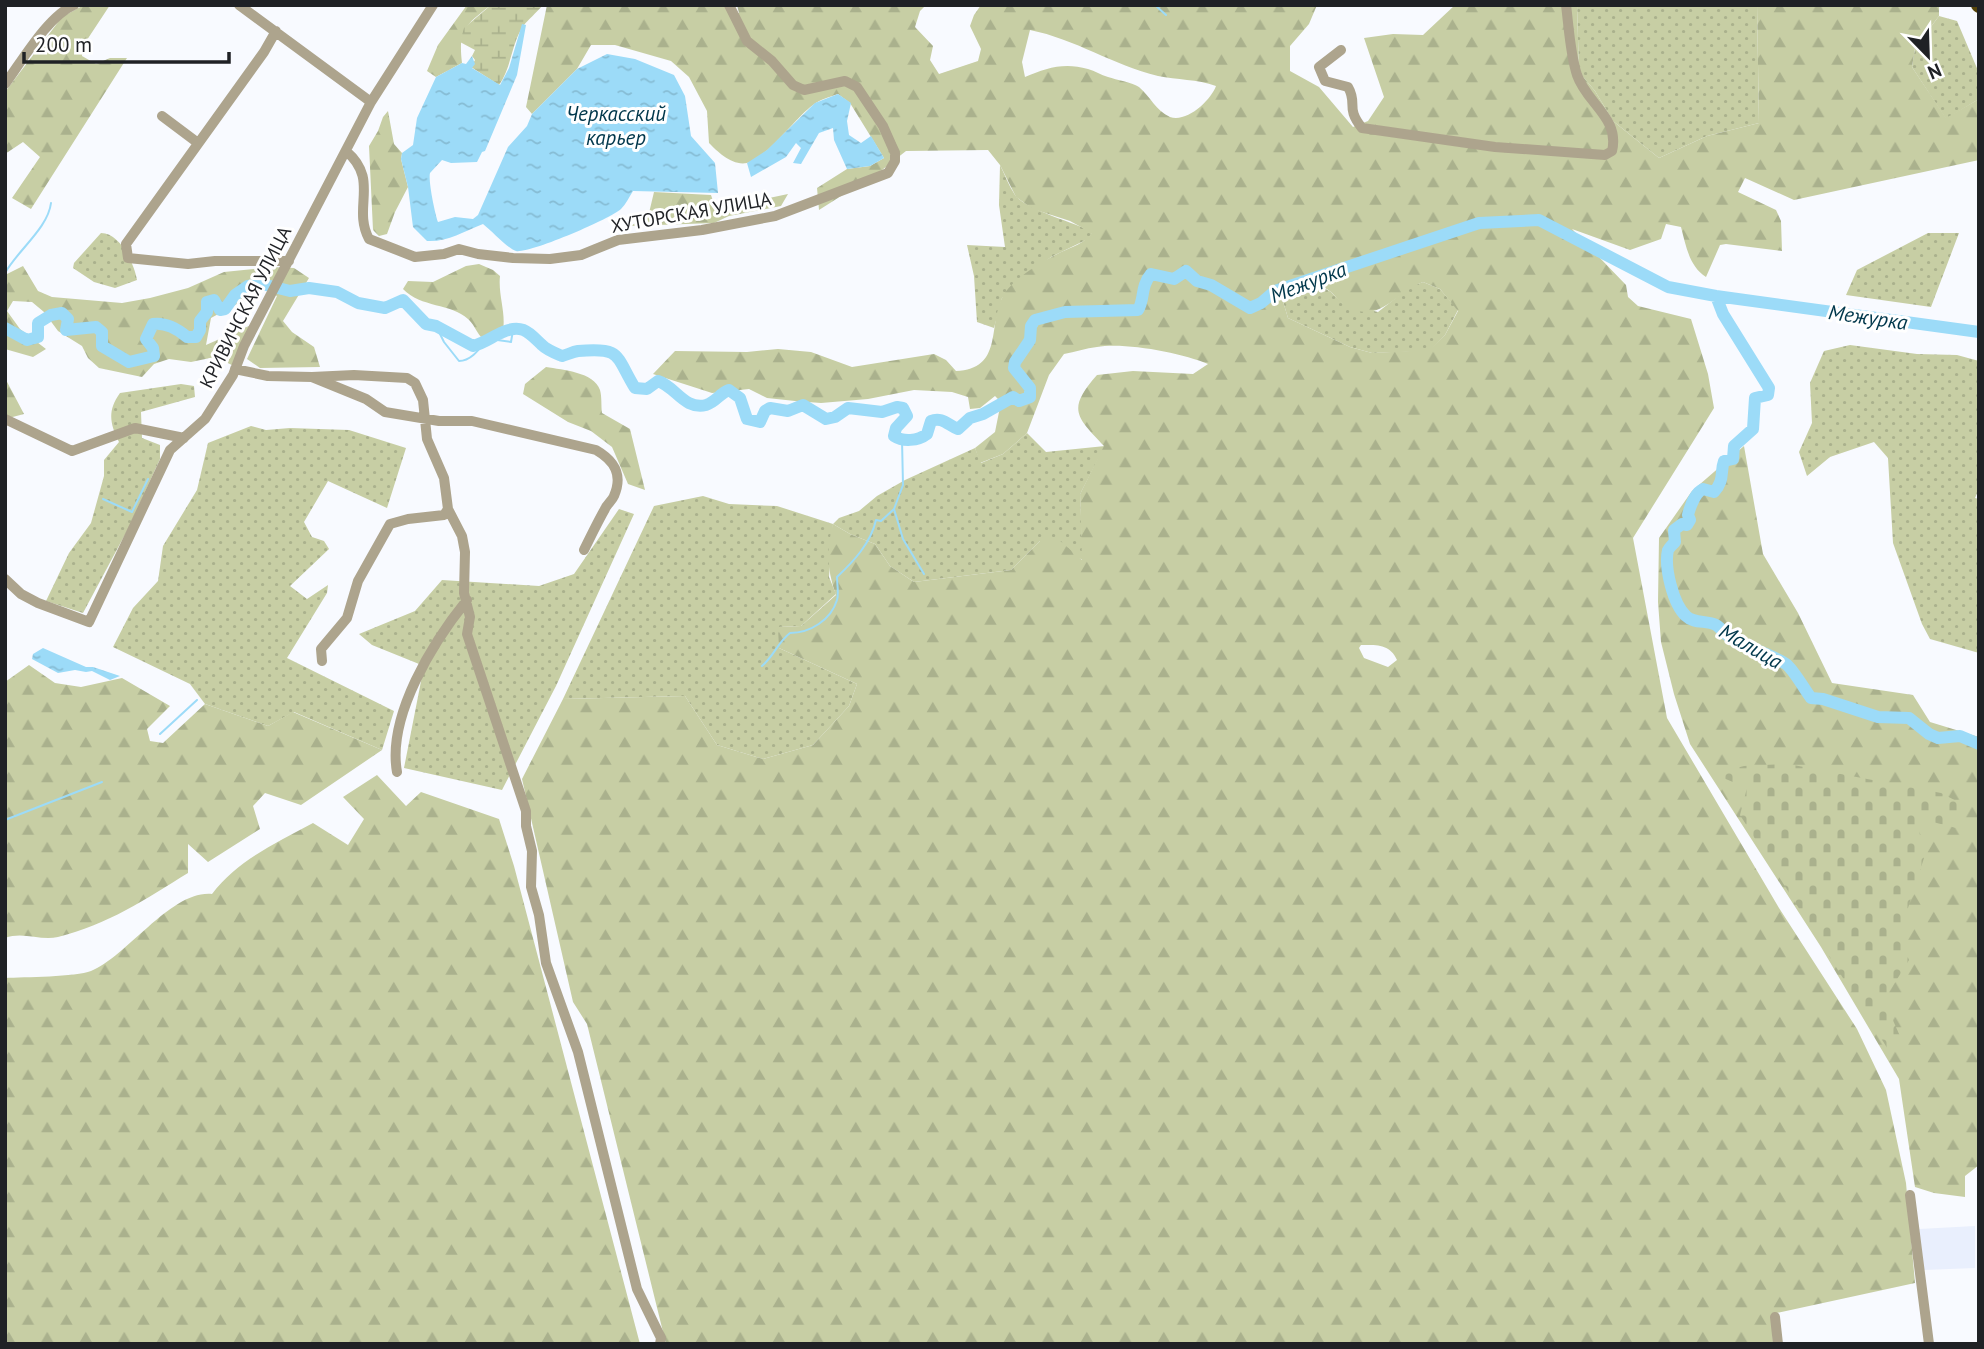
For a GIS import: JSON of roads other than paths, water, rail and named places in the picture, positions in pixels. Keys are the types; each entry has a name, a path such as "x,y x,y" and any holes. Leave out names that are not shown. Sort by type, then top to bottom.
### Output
{"street":[{"path":"5,83 64,9 74,5"},
{"path":"239,5 371,102"},
{"name":"КРИВИЧСКАЯ УЛИЦА","path":"5,579 21,594 38,604 89,622 170,450 205,419 235,369 244,346 371,102 433,5"},
{"name":"ХУТОРСКАЯ УЛИЦА","path":"346,151 357,160 364,181 363,221 369,239 415,257 444,254 459,249 513,258 550,259 581,255 618,240 702,230 775,216 888,173 895,161 895,153 883,126 857,87 845,81 804,90 793,85 772,61 747,41 729,5"},
{"path":"1341,50 1319,67 1325,81 1349,87 1352,94 1352,116 1362,128 1495,147 1605,155 1612,151 1612,125 1590,98 1578,76 1566,5"},
{"path":"276,31 264,52 126,244 128,258 188,264 215,261 289,261"},
{"path":"162,116 198,143"},
{"path":"235,369 268,376 354,374 407,378 415,383 424,400 427,439 444,478 448,509 462,536 466,552 464,593 470,617 467,634 526,811 526,826 532,851 531,887 539,915 545,963 578,1052 637,1289 661,1338 660,1344"},
{"path":"312,377 366,399 385,412 439,421 472,421 596,450 607,456 618,470 619,478 613,499 606,506 584,550"},
{"path":"5,419 72,451 135,428 184,438"},
{"path":"322,661 321,649 346,618 358,581 390,524 444,515 448,509"},
{"path":"397,772 394,755 398,724 441,633 467,600"},
{"path":"1910,1195 1929,1344"},
{"path":"1775,1317 1778,1344"}],"water":[{"name":"Черкасский карьер","path":"522,24 526,25 517,75 485,151 477,162 451,163 442,160 430,173 438,222 455,217 473,219 478,215 508,147 527,126 532,114 577,69 607,54 635,59 674,75 685,96 691,136 715,163 718,193 633,191 623,207 614,214 569,235 524,250 512,249 483,224 448,238 427,241 413,227 401,159 402,153 413,145 417,118 436,77 462,63 466,64 472,56 475,64 472,68 500,85 509,68"},
{"path":"838,94 851,103 847,121 849,135 861,143 871,136 884,158 870,166 847,169 834,140 833,128 819,133 801,164 793,163 801,148 796,143 786,157 751,177 747,163 767,150 815,103"},
{"path":"43,648 86,667 120,676 110,680 92,671 58,673 32,659 33,654"}],"waterway":[{"path":"1155,5 1166,15"},
{"path":"5,273 39,230 51,203"},
{"name":"Межурка","path":"5,328 27,340 38,337 38,323 51,315 62,313 68,319 66,330 96,327 102,332 102,346 129,362 154,356 153,348 146,339 153,324 167,325 187,337 196,337 200,330 200,321 207,312 207,302 214,300 220,310 225,309 235,295 248,286 262,284 290,291 309,288 337,292 358,303 385,308 403,300 426,324 436,326 473,346 503,332 521,329 546,348 562,356 578,351 610,352 620,361 635,388 647,389 658,381 686,401 698,406 709,404 729,390 740,398 747,419 760,422 765,411 770,408 788,411 803,405 826,419 835,417 848,408 882,412 897,407 903,408 907,416 896,428 894,436 910,440 927,434 931,421 942,421 958,429 970,418 983,414 1013,397 1019,401 1030,397 1030,388 1014,368 1015,362 1030,340 1031,326 1035,320 1065,312 1138,310 1145,284 1151,274 1174,279 1186,271 1197,281 1211,285 1250,308 1275,291 1479,223 1539,220 1668,287 1979,332"},
{"name":"Малица","path":"1716,296 1723,314 1769,388 1768,395 1755,398 1753,429 1734,446 1733,459 1724,461 1717,488 1714,492 1703,489 1700,491 1692,504 1687,525 1682,524 1674,530 1675,542 1668,550 1667,566 1681,610 1689,618 1716,625 1732,639 1786,664 1811,698 1823,699 1878,717 1909,718 1938,738 1960,736 1979,744"},
{"path":"436,326 444,342 459,361 470,357 484,343"},
{"path":"490,339 511,342 513,330"},
{"path":"762,666 790,633 812,628 830,614 838,595 837,577 866,544 876,520 881,521 894,509 903,485 902,440"},
{"path":"103,499 132,512 148,479"},
{"path":"894,509 903,539 924,574"},
{"path":"160,734 197,700"},
{"path":"5,820 102,782"}]}
